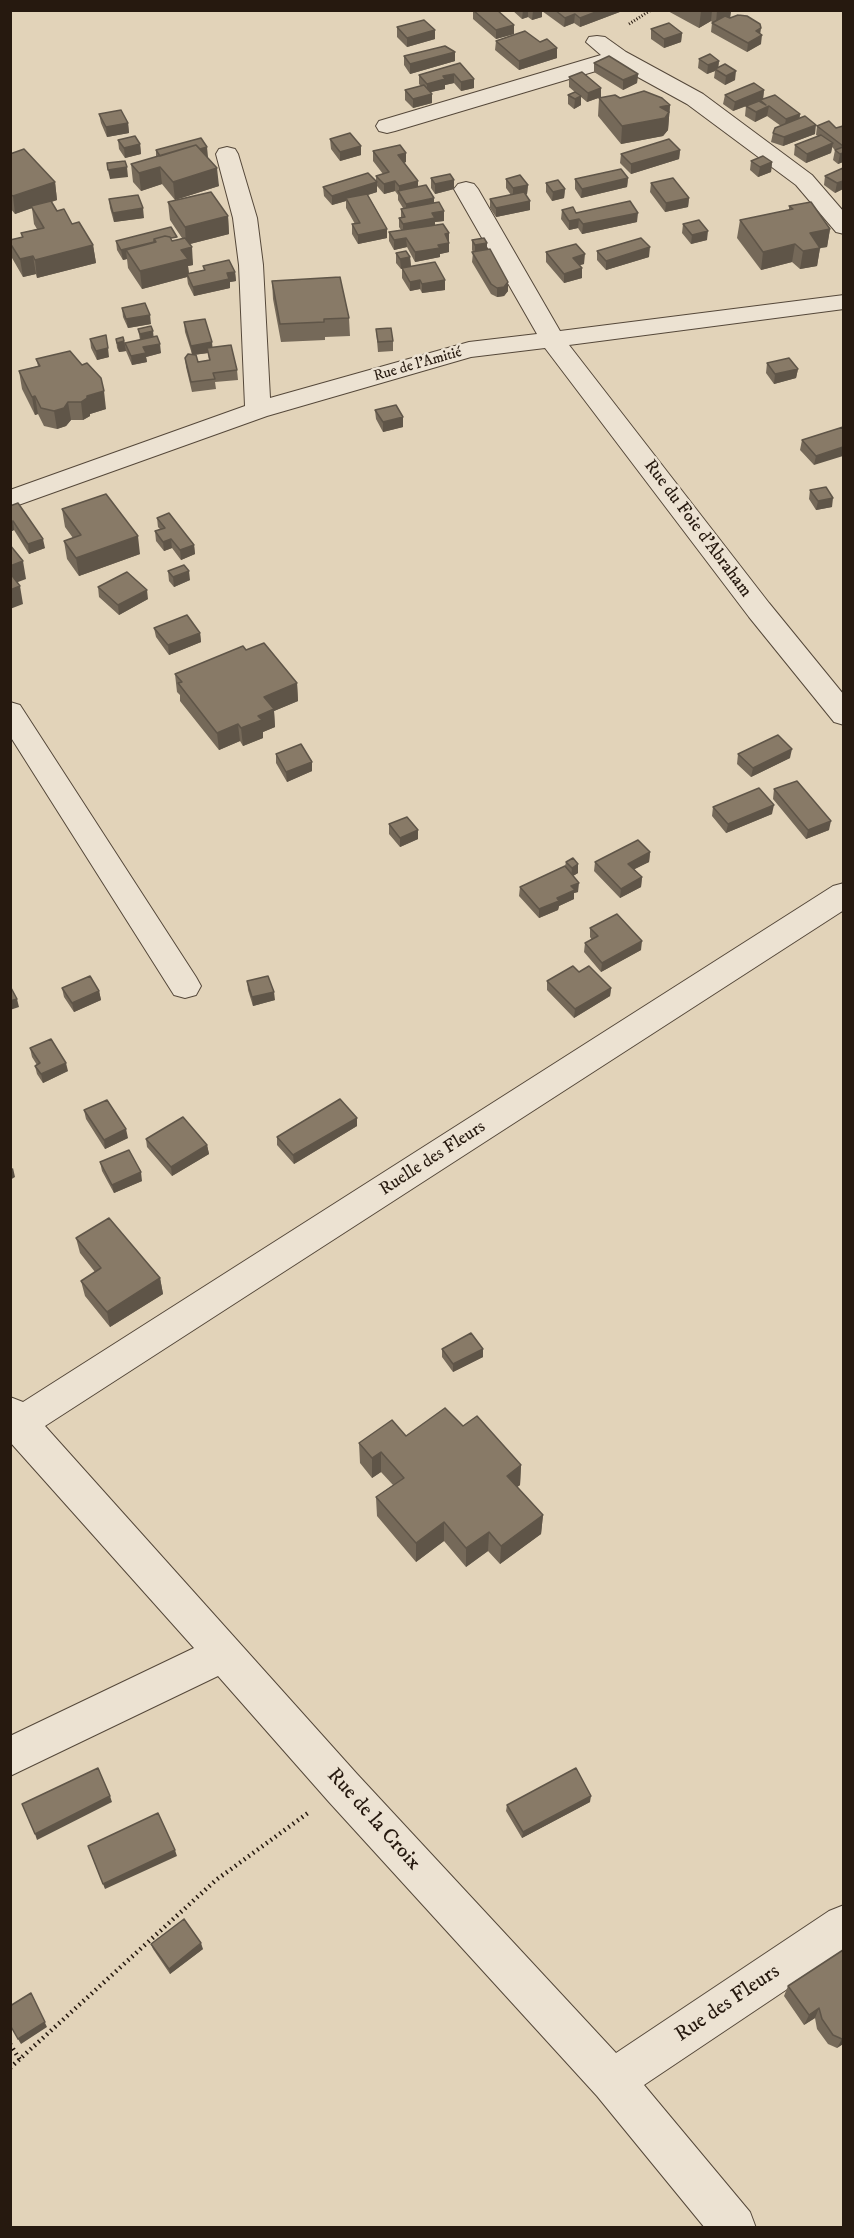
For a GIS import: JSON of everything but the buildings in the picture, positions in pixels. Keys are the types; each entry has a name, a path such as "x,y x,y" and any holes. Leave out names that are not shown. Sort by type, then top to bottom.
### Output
{"street":[{"path":"597,42 618,57 695,99 804,180 843,227"},
{"path":"387,126 618,57"},
{"path":"227,154 245,218 251,264 258,410"},
{"name":"Rue du Foie d'Abraham","path":"466,189 553,341 759,610 843,715"},
{"name":"Rue de l'Amitié","path":"10,500 258,410 469,350 843,302"},
{"path":"10,712 185,986"},
{"name":"Ruelle des Fleurs","path":"14,1421 843,894"},
{"name":"Rue de la Croix","path":"14,1421 343,1788 612,2081 734,2228"},
{"path":"10,1757 224,1653"},
{"name":"Rue des Fleurs","path":"612,2081 843,1926"}],"path":[{"path":"10,2068 216,1880 343,1788"},
{"path":"10,2044 20,2060"}]}
